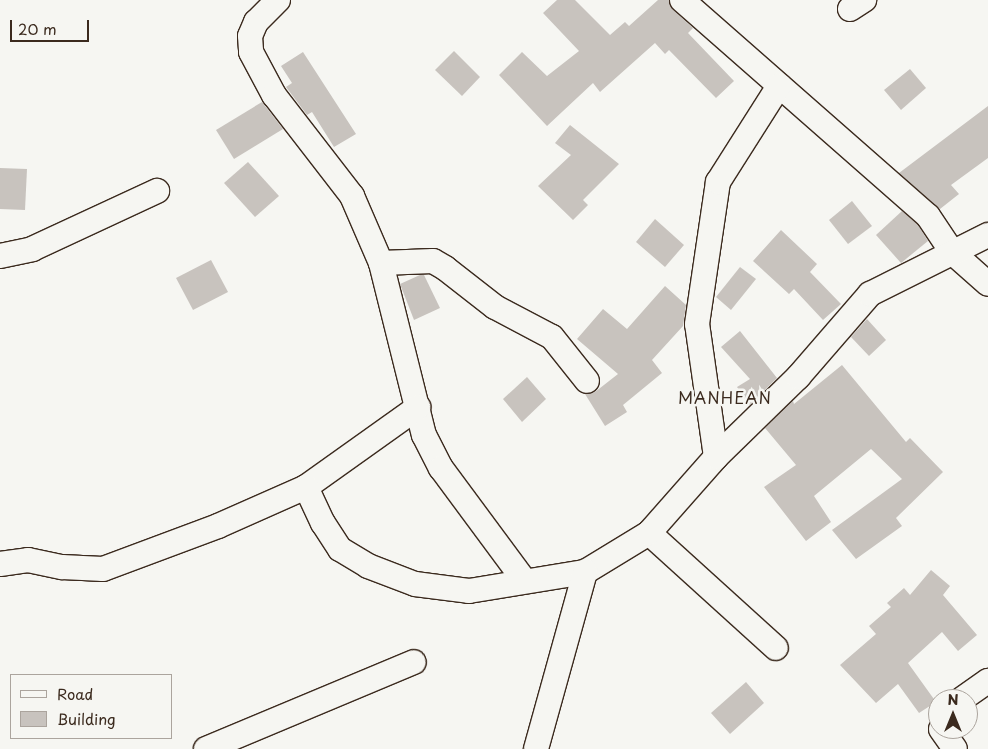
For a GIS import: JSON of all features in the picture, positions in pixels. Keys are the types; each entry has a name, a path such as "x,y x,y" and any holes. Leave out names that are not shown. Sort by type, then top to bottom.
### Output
{"street":[{"path":"278,0 256,22 250,36 251,52 274,94 352,196 381,263 424,435 441,468 524,580"},
{"path":"682,0 928,216 952,252 988,284"},
{"path":"716,457 697,324 718,182 779,86"},
{"path":"0,256 32,248 157,191"},
{"path":"306,487 323,523 340,549 368,566 415,584 469,591 524,580 585,572 649,533 716,457 798,376 870,294 988,235"},
{"path":"381,263 433,261 445,268 495,307 552,337 587,381"},
{"path":"0,564 28,560 62,567 103,569 218,526 306,487 418,407"},
{"path":"649,533 776,648"},
{"path":"536,749 585,572"},
{"path":"206,749 414,662"},
{"path":"976,689 988,681"}],"building":[{"path":"557,0 575,0 610,35 625,22 629,26 658,0 669,0 673,10 693,28 688,33 734,81 716,98 669,50 665,54 655,43 600,92 593,83 547,126 499,75 522,52 547,76 579,51 543,13"},
{"path":"454,51 480,77 462,96 435,70"},
{"path":"303,52 356,134 334,147 312,112 307,115 286,87 292,83 281,66"},
{"path":"910,69 926,88 901,110 884,90"},
{"path":"262,102 283,129 234,159 216,130"},
{"path":"988,106 988,158 951,185 959,194 940,209 899,173"},
{"path":"570,125 619,164 583,200 588,205 573,220 538,186 571,155 555,143"},
{"path":"248,162 279,196 255,217 224,183"},
{"path":"0,168 27,169 25,210 0,209"},
{"path":"852,201 872,226 848,244 829,220"},
{"path":"902,211 918,225 928,241 901,263 876,235"},
{"path":"655,219 684,245 665,267 636,242"},
{"path":"781,230 817,264 810,272 841,304 823,320 794,289 789,294 753,261"},
{"path":"211,260 228,292 193,310 176,278"},
{"path":"740,267 756,279 731,310 716,297"},
{"path":"424,275 440,308 414,320 400,284"},
{"path":"665,286 686,305 683,326 652,360 662,373 623,405 627,412 605,426 585,394 595,392 618,374 577,339 603,309 627,329"},
{"path":"867,319 886,340 869,356 851,337"},
{"path":"740,331 777,378 749,405 737,387 750,379 721,347"},
{"path":"842,365 906,442 910,438 943,472 896,518 902,526 856,559 832,530 902,479 871,449 814,496 831,522 806,541 764,487 796,465 765,428 793,401 794,404"},
{"path":"527,377 546,399 522,422 503,399"},
{"path":"931,570 950,586 943,595 977,635 958,651 942,632 908,663 928,691 928,707 919,713 898,684 876,703 840,665 876,634 869,626 891,607 887,603 904,588 910,595"},
{"path":"746,682 764,703 730,734 711,713"}],"district":[{"name":"MANHEAN","path":"725,397"}]}
